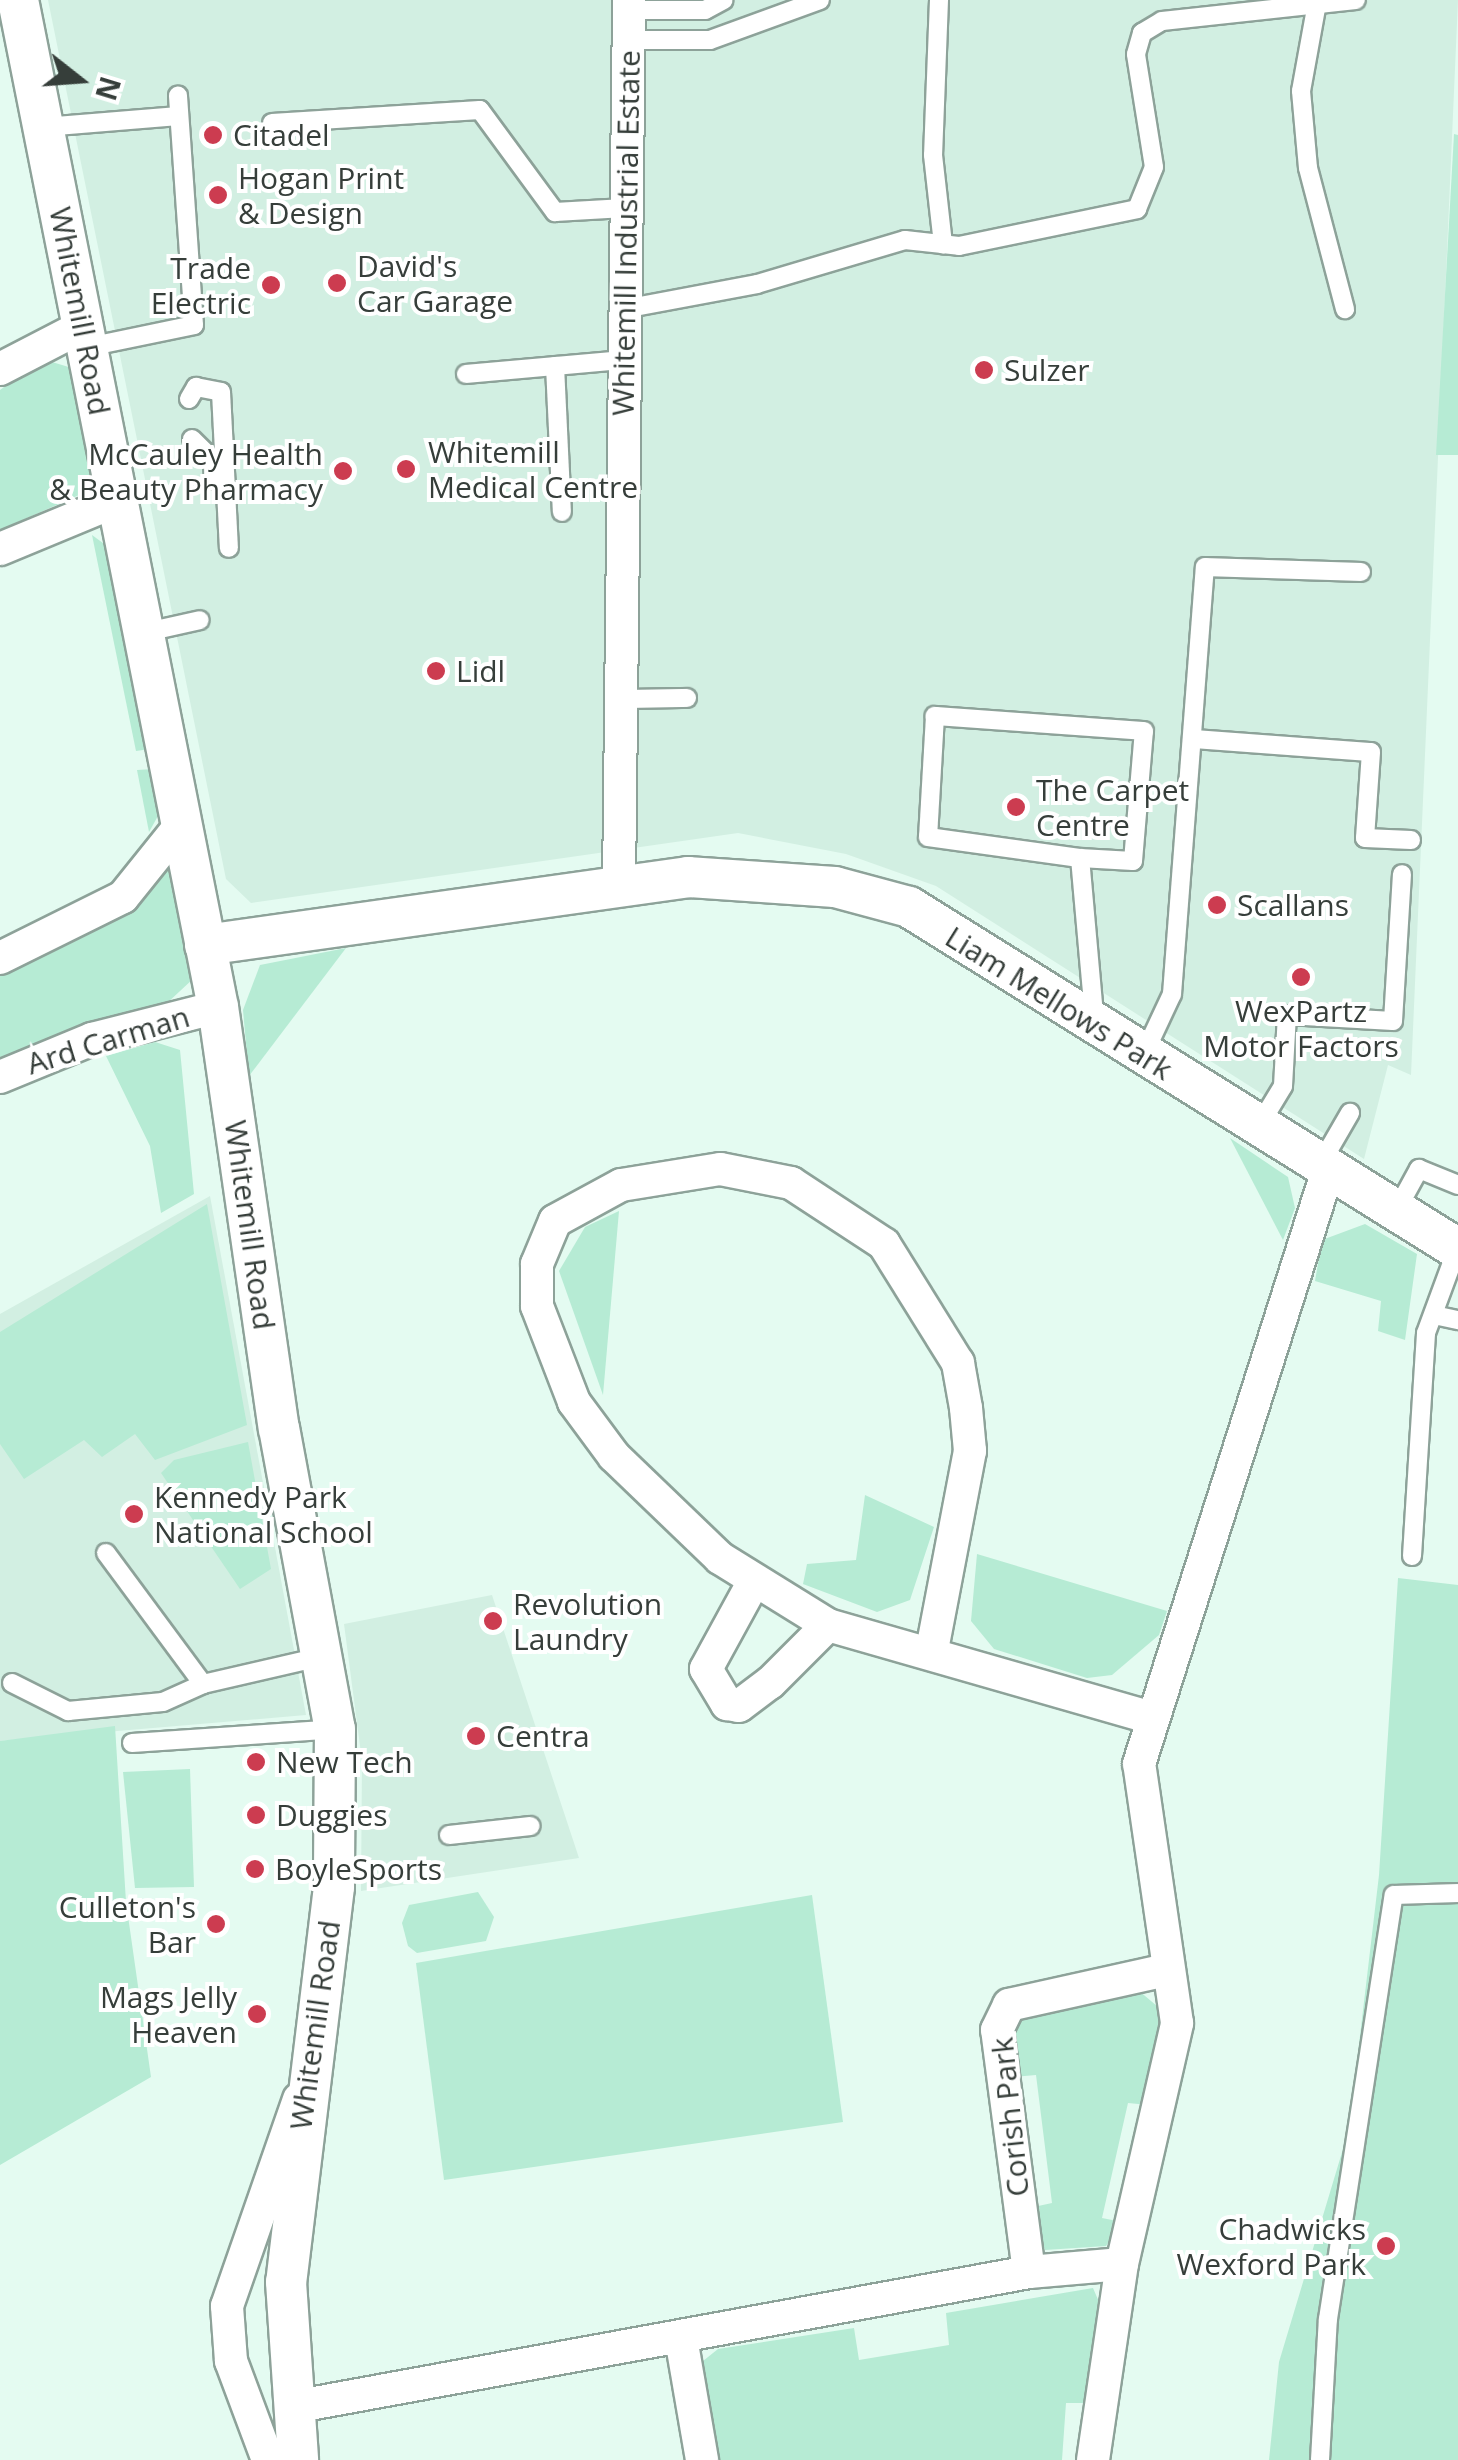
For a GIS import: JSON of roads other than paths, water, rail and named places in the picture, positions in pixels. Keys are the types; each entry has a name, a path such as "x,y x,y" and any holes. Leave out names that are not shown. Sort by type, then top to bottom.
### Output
{"street":[{"name":"Whitemill Road","path":"18,0 218,1007 320,1657 336,1729 334,1887 304,2088 286,2282 298,2460"},
{"name":"Whitemill Industrial Estate","path":"619,886 629,17"},
{"path":"0,369 85,336"},
{"path":"0,549 116,500"},
{"path":"0,958 122,896 180,826"},
{"name":"Liam Mellows Park","path":"206,945 619,886 754,876 908,907 1322,1170 1458,1249"},
{"name":"Ard Carman","path":"0,1077 92,1039 218,1007"},
{"path":"932,1650 970,1452 958,1363 926,1301 884,1244 791,1183 720,1169 621,1185 555,1222 536,1264 538,1306 574,1402 614,1456 753,1583 828,1625 932,1650 1152,1718"},
{"path":"1093,2460 1122,2264 1176,2023 1144,1846 1138,1764 1322,1170"},
{"path":"753,1583 706,1669 727,1704 740,1706 770,1683 828,1625"},
{"name":"Corish Park","path":"1030,2272 1014,2131 996,2030 1010,2006 1168,1970"},
{"path":"268,2460 231,2361 227,2306 304,2088"},
{"path":"293,2406 681,2338 889,2310 1030,2272 1122,2264"},
{"path":"681,2338 702,2460"}],"lane":[{"path":"629,17 706,10 724,0"},
{"path":"629,17 710,40 820,0"},
{"path":"939,0 933,155 943,244"},
{"path":"624,309 757,284 905,240 943,244 1137,209 1154,167 1136,54 1142,32 1162,20 1356,0"},
{"path":"1317,3 1302,91 1308,168 1345,309"},
{"path":"85,336 194,325 178,96"},
{"path":"272,123 480,110 554,212 625,208"},
{"path":"44,127 180,116"},
{"path":"466,374 624,360"},
{"path":"556,366 562,512"},
{"path":"189,399 196,386 220,392 224,548 213,460 192,439"},
{"path":"1143,1056 1172,994 1205,567 1361,572"},
{"path":"142,633 200,620"},
{"path":"621,699 687,698"},
{"path":"935,716 1144,731 1133,862 1080,858 928,837 935,716"},
{"path":"1193,739 1370,752 1365,838 1412,840"},
{"path":"1080,858 1095,1026"},
{"path":"1257,1129 1283,1086 1287,1015 1393,1021 1402,874"},
{"path":"1322,1170 1350,1113"},
{"path":"1396,1212 1419,1169 1458,1185"},
{"path":"1412,1556 1434,1316 1458,1249"},
{"path":"1434,1316 1458,1320"},
{"path":"106,1553 203,1684"},
{"path":"12,1683 68,1710 163,1702 203,1684 320,1657"},
{"path":"132,1743 336,1729"},
{"path":"449,1835 531,1826"},
{"path":"1320,2460 1328,2319 1394,1895 1458,1893"}],"place":[{"name":"Citadel","path":"213,135"},
{"name":"Hogan Print & Design","path":"218,195"},
{"name":"David's Car Garage","path":"337,283"},
{"name":"Trade Electric","path":"271,285"},
{"name":"Sulzer","path":"984,370"},
{"name":"Whitemill Medical Centre","path":"406,469"},
{"name":"McCauley Health & Beauty Pharmacy","path":"343,471"},
{"name":"Lidl","path":"436,671"},
{"name":"The Carpet Centre","path":"1016,807"},
{"name":"Scallans","path":"1217,905"},
{"name":"WexPartz Motor Factors","path":"1301,977"},
{"name":"Kennedy Park National School","path":"134,1514"},
{"name":"Revolution Laundry","path":"493,1621"},
{"name":"Centra","path":"476,1736"},
{"name":"New Tech","path":"256,1762"},
{"name":"Duggies","path":"256,1815"},
{"name":"BoyleSports","path":"255,1869"},
{"name":"Culleton's Bar","path":"216,1924"},
{"name":"Mags Jelly Heaven","path":"257,2014"},
{"name":"Chadwicks Wexford Park","path":"1386,2246"}]}
